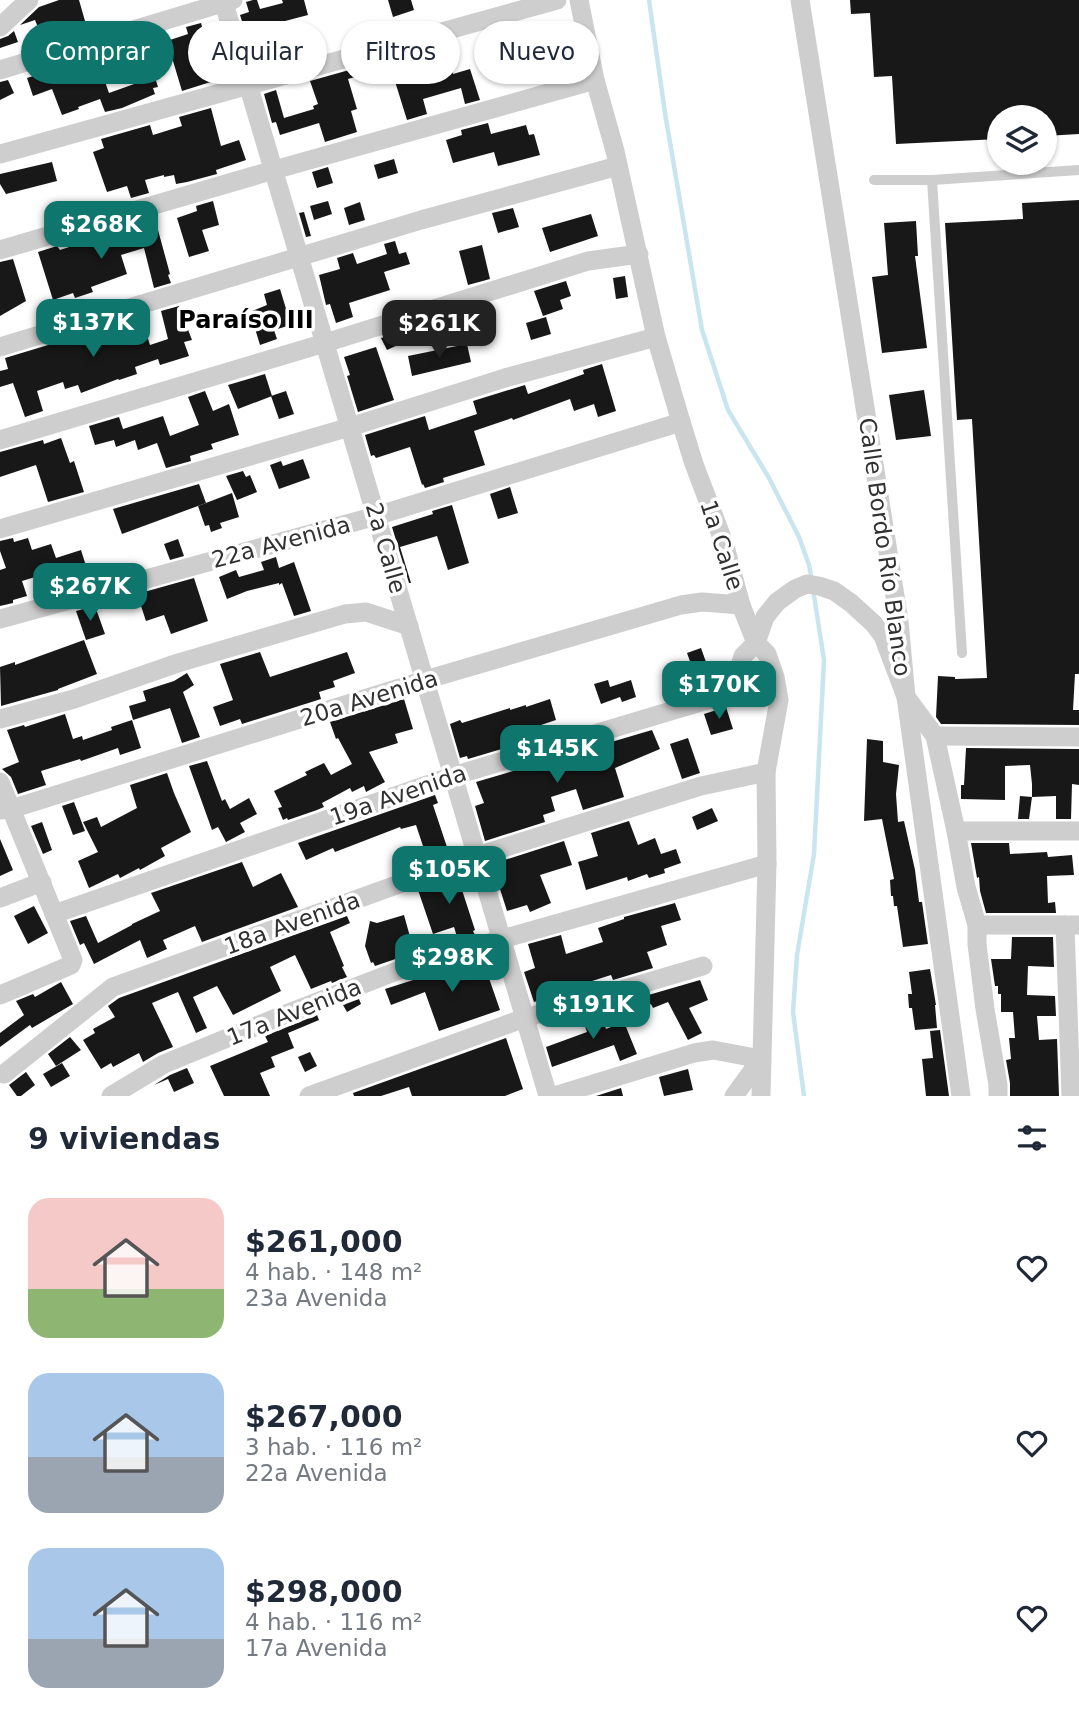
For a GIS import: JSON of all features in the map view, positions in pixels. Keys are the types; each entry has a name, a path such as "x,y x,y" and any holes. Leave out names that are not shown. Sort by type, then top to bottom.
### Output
{"street":[{"path":"3,18 29,0"},
{"path":"0,154 558,0"},
{"name":"1a Calle","path":"579,0 583,21"},
{"name":"Calle Bordo Río Blanco","path":"800,0 899,621 906,696 961,1096"},
{"path":"0,71 227,1"},
{"name":"2a Calle","path":"227,1 248,86 548,1096"},
{"path":"0,250 581,84"},
{"name":"1a Calle","path":"596,84 615,151 656,337 681,422 724,543 741,605 756,643 766,654 775,677 779,700 765,772 767,864 761,1096"},
{"path":"0,347 421,220 618,166"},
{"path":"0,440 588,261 639,254"},
{"path":"0,529 505,379 656,337"},
{"name":"22a Avenida","path":"0,619 376,516 681,422"},
{"name":"19a Avenida","path":"54,914 453,776 728,694 733,688 743,656 756,643 765,617 778,602 807,584 834,591 874,624 883,636 906,696"},
{"name":"20a Avenida","path":"6,810 425,680 681,605 702,602 741,605"},
{"path":"0,719 74,699 178,663 345,614 366,612 409,626"},
{"path":"906,696 935,736 966,887 977,925 977,944 998,1096"},
{"path":"935,736 1079,737"},
{"name":"18a Avenida","path":"4,1074 113,987 477,856 701,786 765,772"},
{"path":"0,782 6,810 41,882 73,960 71,965 0,995"},
{"path":"956,831 1079,831"},
{"name":"17a Avenida","path":"111,1096 164,1064 397,971 767,864"},
{"path":"0,898 41,882"},
{"path":"977,925 1072,925 1072,1096"},
{"path":"309,1096 525,1018 704,966"},
{"path":"567,1094 694,1053 713,1050 761,1059 734,1096"}],"lane":[{"path":"874,180 932,180 1079,170"},
{"path":"932,180 962,653"}],"building":[{"path":"59,0 79,0 85,21 24,21 39,7"},
{"path":"257,0 260,9 283,3 282,0 304,0 308,15 285,21 242,21 240,15 249,12 246,2"},
{"path":"388,0 411,0 414,10 393,17"},
{"path":"850,0 1079,0 1079,134 1057,135 1057,105 987,105 987,140 896,144 892,76 874,77 870,13 851,14"},
{"path":"14,31 18,42 0,48 0,39"},
{"path":"188,34 188,84 204,84 182,91 174,64 174,39"},
{"path":"470,69 480,100 465,104 461,88 423,99 427,114 407,120 396,84 460,84 460,72"},
{"path":"341,72 341,84 350,84 357,109 351,111 357,132 325,142 319,123 280,135 276,122 272,123 264,94 276,90 284,118 314,109 313,106 318,104 311,84 327,84 327,76"},
{"path":"8,80 14,93 0,100 0,82"},
{"path":"29,84 106,84 109,93 134,84 157,84 158,87 153,88 155,94 122,108 105,112 100,99 62,115 52,89 33,96"},
{"path":"211,108 221,146 239,140 246,160 216,170 217,174 187,182 176,184 174,175 145,180 149,193 131,198 127,186 107,192 93,152 104,148 101,139 150,125 153,135 182,126 179,117"},
{"path":"488,123 491,134 526,125 529,135 534,134 540,155 498,166 494,152 453,163 446,140 462,135 461,130"},
{"path":"394,159 398,173 378,179 374,165"},
{"path":"52,162 57,181 6,194 0,184 0,174"},
{"path":"328,167 333,183 317,188 312,172"},
{"path":"1079,200 1079,674 1075,674 1073,710 1079,710 1079,725 941,724 936,717 938,676 955,679 987,678 972,419 957,420 945,223 1023,219 1022,203"},
{"path":"213,201 219,225 202,230 209,251 189,257 177,218 197,211 196,206"},
{"path":"328,201 332,214 314,220 310,206"},
{"path":"360,202 365,220 349,225 344,208"},
{"path":"513,208 519,227 498,233 492,213"},
{"path":"304,212 311,236 306,237 299,213"},
{"path":"591,214 598,236 550,252 542,228"},
{"path":"916,221 918,256 915,256 927,348 882,353 872,277 888,275 884,223"},
{"path":"135,223 139,236 158,230 171,283 154,288 144,248 121,255 127,274 91,287 93,292 75,298 73,293 53,300 38,252 57,246 60,250 97,238 95,235"},
{"path":"395,241 399,254 406,252 410,264 384,272 390,290 349,303 353,317 336,323 330,304 326,305 319,275 340,269 337,258 353,253 357,264 387,254 384,244"},
{"path":"482,245 490,279 468,285 459,251"},
{"path":"13,259 26,301 0,316 0,262"},
{"path":"625,276 628,297 616,299 613,278"},
{"path":"566,281 571,296 560,300 563,309 543,316 534,291"},
{"path":"280,289 291,325 274,330 277,339 260,345 250,312 267,305 264,294"},
{"path":"179,306 192,340 184,342 189,356 160,365 158,359 135,367 137,374 81,393 78,385 65,389 63,382 37,391 43,411 25,417 13,383 0,387 0,371 8,369 5,358 141,317 150,345 168,339 161,311"},
{"path":"478,308 486,333 469,338 461,313"},
{"path":"546,317 551,334 531,340 526,323"},
{"path":"395,334 400,344 387,350 381,338"},
{"path":"467,344 471,362 412,376 408,356"},
{"path":"376,347 394,400 358,412 344,357"},
{"path":"602,364 616,411 598,417 594,404 574,411 570,399 474,431 485,465 443,478 444,482 425,488 422,485 410,447 376,458 371,456 365,435 425,416 429,430 477,414 473,401 525,385 528,394 584,374 583,370"},
{"path":"265,374 272,396 238,409 228,385"},
{"path":"924,390 931,436 896,440 889,395"},
{"path":"205,391 213,411 229,404 239,435 211,444 213,449 190,456 191,461 166,468 157,443 138,450 135,440 116,447 114,440 95,445 89,426 119,417 123,429 163,416 170,436 199,425 188,397"},
{"path":"286,391 294,414 279,419 271,396"},
{"path":"61,438 70,463 74,461 84,492 48,502 36,465 0,477 0,452"},
{"path":"303,459 310,478 279,489 270,465 281,461 283,466"},
{"path":"243,471 246,477 250,475 257,492 237,500 226,476"},
{"path":"199,484 206,503 122,534 113,509"},
{"path":"510,487 518,513 498,519 490,494"},
{"path":"232,493 239,517 220,523 222,528 211,532 209,525 205,526 198,506"},
{"path":"452,505 469,563 448,570 437,536 400,547 409,583 392,527"},
{"path":"13,538 14,542 28,538 32,550 51,544 56,558 81,550 87,569 69,575 71,581 50,588 45,574 22,581 27,596 0,606 0,570 6,568 0,551 0,541"},
{"path":"178,539 184,556 170,560 164,544"},
{"path":"276,557 279,568 294,562 311,611 294,616 282,583 227,599 219,577 236,570 239,577 264,570 261,562"},
{"path":"194,578 208,621 171,634 164,615 146,621 137,594"},
{"path":"95,606 105,634 86,640 76,611"},
{"path":"84,640 97,674 58,690 1,706 0,667 15,662 15,665"},
{"path":"701,648 706,662 692,667 687,653"},
{"path":"260,652 270,677 347,652 355,673 333,681 335,687 319,692 321,699 242,724 240,719 220,726 213,707 233,700 220,664"},
{"path":"187,673 194,685 183,692 200,737 182,743 170,708 133,720 129,706 146,701 143,691 174,681"},
{"path":"608,680 610,687 631,680 636,697 622,702 620,697 601,704 594,684"},
{"path":"404,699 413,729 395,734 398,743 369,752 385,782 366,792 364,786 352,792 350,788 322,803 324,807 283,820 278,808 282,807 274,791 307,775 305,772 324,763 331,775 352,764 338,738 336,739 330,722"},
{"path":"550,699 556,720 535,727 538,738 468,759 467,756 460,758 450,724"},
{"path":"726,707 733,729 711,735 704,714"},
{"path":"65,714 73,739 82,736 83,740 132,720 141,748 120,755 118,748 41,771 46,785 18,794 11,777 2,769 19,762 7,730"},
{"path":"652,730 660,749 615,768 624,797 583,810 576,789 551,797 555,811 543,815 545,822 485,841 475,806 484,803 476,782"},
{"path":"688,738 700,773 682,779 670,744"},
{"path":"867,739 883,741 883,762 899,765 896,794 898,822 904,821 919,902 922,902 928,944 903,947 897,906 894,906 891,896 890,880 894,879 882,819 864,821"},
{"path":"966,748 1079,749 1079,785 1072,784 1071,819 1056,819 1056,796 1032,797 1030,765 1005,766 1005,800 961,799"},
{"path":"207,761 222,801 225,799 230,809 249,798 257,814 240,823 245,832 226,842 218,827 212,830 189,766"},
{"path":"167,773 191,832 161,848 165,856 140,870 139,868 120,878 118,874 89,888 78,861 98,852 83,822 97,817 101,827 137,808 130,785"},
{"path":"435,795 438,803 433,805 449,853 436,858 434,853 426,855 416,825 401,829 400,827 335,852 333,848 306,860 298,843"},
{"path":"1020,796 1032,797 1029,819 1018,819"},
{"path":"74,802 85,831 73,835 62,806"},
{"path":"712,808 718,821 697,830 692,817"},
{"path":"629,821 638,845 655,838 661,854 676,849 681,863 664,869 665,873 649,878 647,874 628,881 627,877 586,890 578,862 598,856 591,833"},
{"path":"42,822 52,850 43,854 31,826"},
{"path":"0,839 13,870 0,876"},
{"path":"564,841 572,865 540,875 551,903 530,912 527,905 507,911 492,864"},
{"path":"971,843 1009,843 1010,854 1047,852 1048,857 1072,855 1074,875 1047,876 1048,903 1055,902 1056,913 986,913"},
{"path":"242,862 253,887 281,873 298,907 202,942 195,926 163,940 167,949 147,958 140,940 94,964 84,943 80,945 70,921 86,916 98,943 160,911 151,893"},
{"path":"469,872 473,887 462,890 475,935 458,940 454,927 433,934 418,890"},
{"path":"675,903 681,920 661,926 667,945 647,952 653,968 613,980 611,975 589,982 591,986 572,989 534,1002 524,972 535,968 528,944 561,935 566,954 603,942 598,928 624,917"},
{"path":"34,906 48,933 28,944 14,916"},
{"path":"404,915 413,953 375,966 371,963 365,946 370,921 377,923"},
{"path":"347,916 350,923 330,932 347,977 311,989 295,955 270,967 281,991 233,1015 217,986 193,997 207,1028 196,1033 178,992 152,1003 173,1047 143,1062 139,1053 113,1067 111,1063 101,1069 83,1040 95,1033 93,1029 115,1017 108,1006 119,998"},
{"path":"1012,937 1053,937 1054,967 1028,966 1027,995 1055,996 1056,1016 1037,1016 1039,1040 1057,1039 1059,1096 1010,1096 1006,1060 1011,1059 1009,1038 1015,1038 1013,1012 1001,1012 1001,994 998,994 998,986 995,986 991,959 1011,959"},
{"path":"482,958 500,1010 439,1031 425,992 391,1005 385,989"},
{"path":"930,969 937,1028 915,1030 912,1008 909,1008 908,994 912,994 909,972"},
{"path":"700,980 708,1000 689,1008 702,1033 688,1040 668,1002 653,1008 651,1004 646,1006 645,1003 625,1011 621,1003"},
{"path":"61,982 73,1004 32,1028 30,1025 0,1047 0,1033 24,1015 16,1001 33,994 35,997"},
{"path":"359,999 361,1004 347,1012 343,1005"},
{"path":"599,1009 606,1029 624,1022 637,1054 620,1061 614,1045 552,1067 546,1047 587,1032 581,1015"},
{"path":"317,1015 319,1020 288,1033 294,1048 271,1057 275,1067 260,1073 270,1096 224,1096 210,1066 268,1042 265,1036"},
{"path":"940,1030 949,1096 926,1096 922,1059 933,1058 930,1031"},
{"path":"70,1037 81,1050 56,1066 48,1054"},
{"path":"506,1038 523,1089 505,1096 412,1096 409,1087 381,1096 354,1096 353,1093"},
{"path":"310,1052 317,1066 305,1072 298,1057"},
{"path":"62,1063 70,1076 51,1087 43,1074"},
{"path":"187,1068 194,1083 174,1092 168,1079 154,1085 170,1075"},
{"path":"688,1069 693,1090 664,1096 659,1077"},
{"path":"26,1072 35,1085 17,1096 9,1085"},
{"path":"621,1088 623,1096 596,1096"}],"waterway":[{"path":"649,0 665,113 702,330 728,410 769,478 799,537 812,581"},
{"path":"804,1096 793,1012 797,955 814,854 824,660 813,589"}],"district":[{"name":"Paraíso III","path":"246,320"}]}
